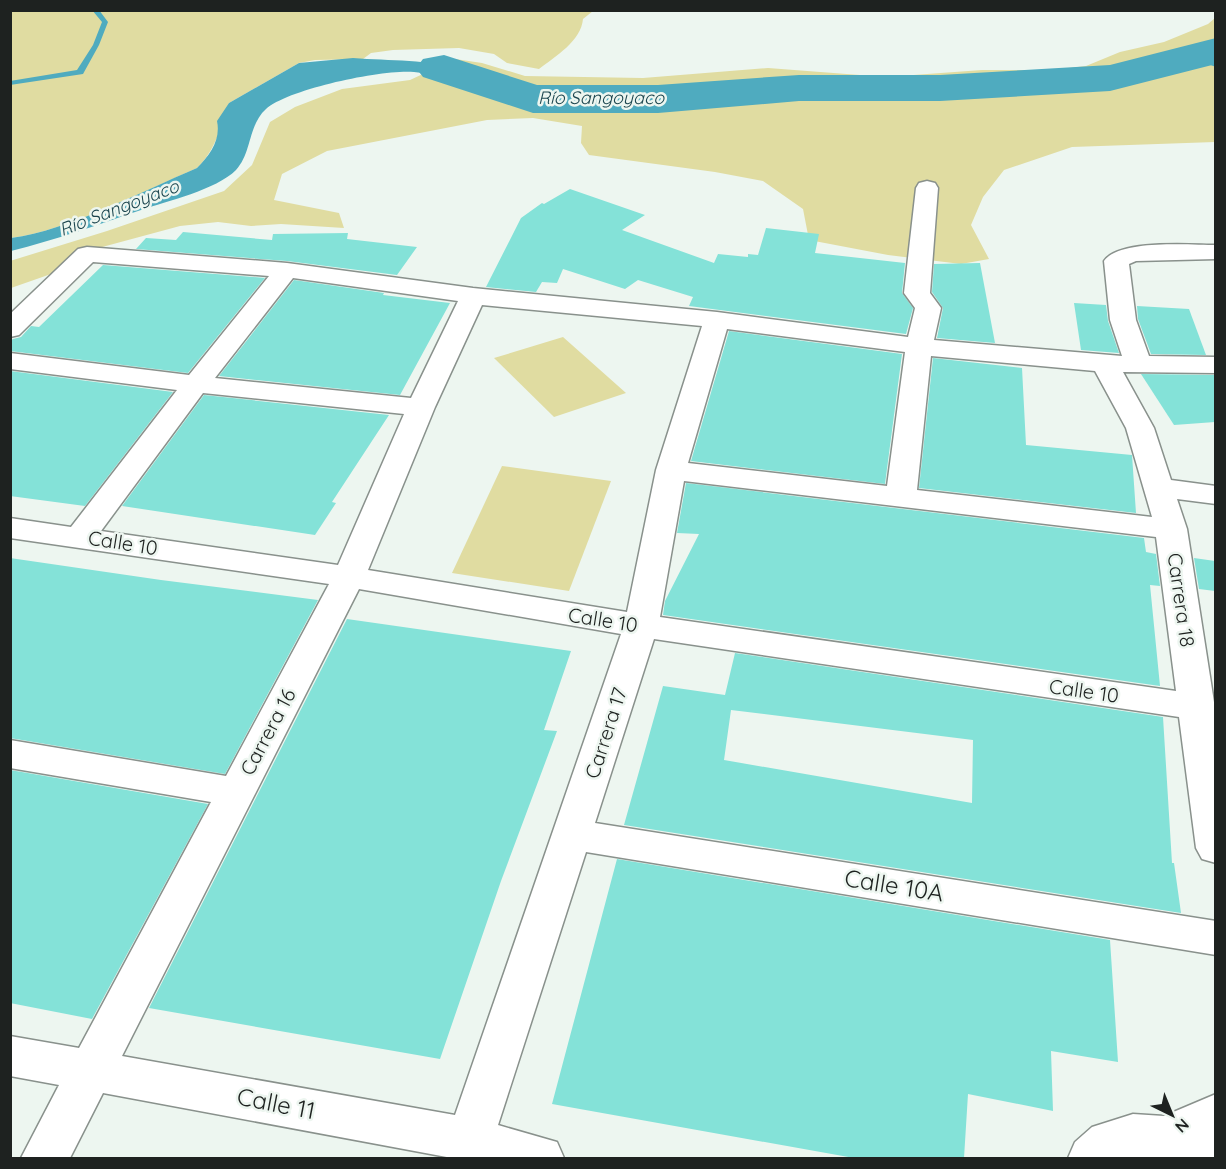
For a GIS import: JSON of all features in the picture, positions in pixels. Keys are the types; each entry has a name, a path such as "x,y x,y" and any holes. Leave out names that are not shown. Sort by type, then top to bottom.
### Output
{"street":[{"path":"901,497 919,346 928,308 917,293 927,188"},
{"path":"1138,364 1123,320 1116,261 1132,254 1215,252"},
{"path":"10,328 87,254 287,270 473,296 717,320 919,346 1105,364 1215,365"},
{"path":"81,537 196,384 287,270"},
{"name":"Carrera 16","path":"45,1158 93,1070 348,577 421,407 473,296"},
{"name":"Carrera 17","path":"470,1140 641,626 670,470 717,320"},
{"path":"10,361 196,384 421,407"},
{"name":"Carrera 18","path":"1105,364 1140,428 1171,529 1215,848"},
{"path":"670,470 1171,529"},
{"path":"1159,488 1215,495"},
{"name":"Calle 10","path":"10,528 348,577 641,626 1196,707"},
{"path":"10,754 237,792"},
{"name":"Calle 10A","path":"573,835 1215,938"},
{"name":"Calle 11","path":"10,1056 470,1140 540,1158"},
{"path":"1092,1158 1108,1143 1135,1135 1186,1148 1215,1115"}],"shaded area":[{"path":"10,11 593,11 583,19 573,41 539,69 507,63 494,54 459,48 393,50 371,53 363,59 315,60 299,63 229,103 213,146 197,168 81,219 34,234 11,238"},
{"path":"1215,18 1215,142 1072,147 1004,170 983,197 971,225 989,259 961,264 888,255 809,240 803,209 763,181 715,172 589,155 581,143 582,126 533,118 487,120 327,151 282,174 274,200 339,213 344,228 281,224 251,226 218,222 180,226 80,253 51,274 11,288 10,261 224,191 252,165 270,122 295,107 342,89 410,80 455,59 482,63 525,76 643,78 768,68 886,77 982,70 1051,70 1086,66 1120,52 1164,42 1208,24"},
{"path":"563,337 626,393 554,417 494,358"},
{"path":"502,466 611,481 569,591 452,573"}],"water":[{"path":"353,58 451,66 491,79 533,99 459,80 414,72 359,77 314,88 294,94 266,109 256,123 241,163 236,170 216,183 191,194 11,251 11,238 34,234 81,219 197,168 216,141 217,121 229,103 299,63"}],"building":[{"path":"570,189 645,215 622,230 714,263 718,254 748,257 748,254 758,255 766,228 819,234 815,253 905,263 902,293 913,308 906,334 689,306 693,297 638,280 625,289 563,269 557,283 542,282 536,292 486,287 521,218 542,203"},
{"path":"183,232 272,240 273,234 348,233 347,239 417,247 397,275 287,261 136,249 146,238 176,240"},
{"path":"980,263 995,343 937,338 943,308 932,292 934,264"},
{"path":"103,265 265,278 188,373 10,351 10,341 21,337 31,326 39,327"},
{"path":"294,280 384,293 383,295 450,303 400,395 219,376"},
{"path":"1074,303 1106,305 1108,321 1119,353 1081,350"},
{"path":"1137,306 1189,309 1206,355 1151,354 1138,319"},
{"path":"729,331 902,354 885,484 691,461"},
{"path":"933,358 1022,368 1026,445 1132,455 1136,513 919,488"},
{"path":"10,371 173,392 85,506 10,496"},
{"path":"1141,374 1214,375 1215,422 1174,425"},
{"path":"204,395 389,415 332,502 336,503 315,535 122,506"},
{"path":"686,483 1144,538 1146,552 1156,554 1160,586 1150,585 1160,686 663,615 665,601 699,534 677,533"},
{"path":"10,558 318,600 225,774 10,738"},
{"path":"1194,558 1215,561 1215,591 1199,589"},
{"path":"347,619 571,651 544,730 557,731 501,881 440,1059 149,1008"},
{"path":"735,653 1163,717 1172,863 1174,863 1181,913 624,825 663,686 725,695","holes":["731,710 973,740 972,803 724,760"]},
{"path":"10,770 208,804 92,1019 10,1003"},
{"path":"617,859 1110,940 1118,1062 1051,1051 1053,1111 968,1094 964,1158 854,1158 552,1104"}],"waterway":[{"path":"10,83 80,72 96,45 105,22 95,10"},
{"name":"Río Sangoyaco","path":"438,68 444,68 533,99 658,99 799,88 940,88 1110,78 1216,51"},
{"path":"1190,56 1216,65"}]}
